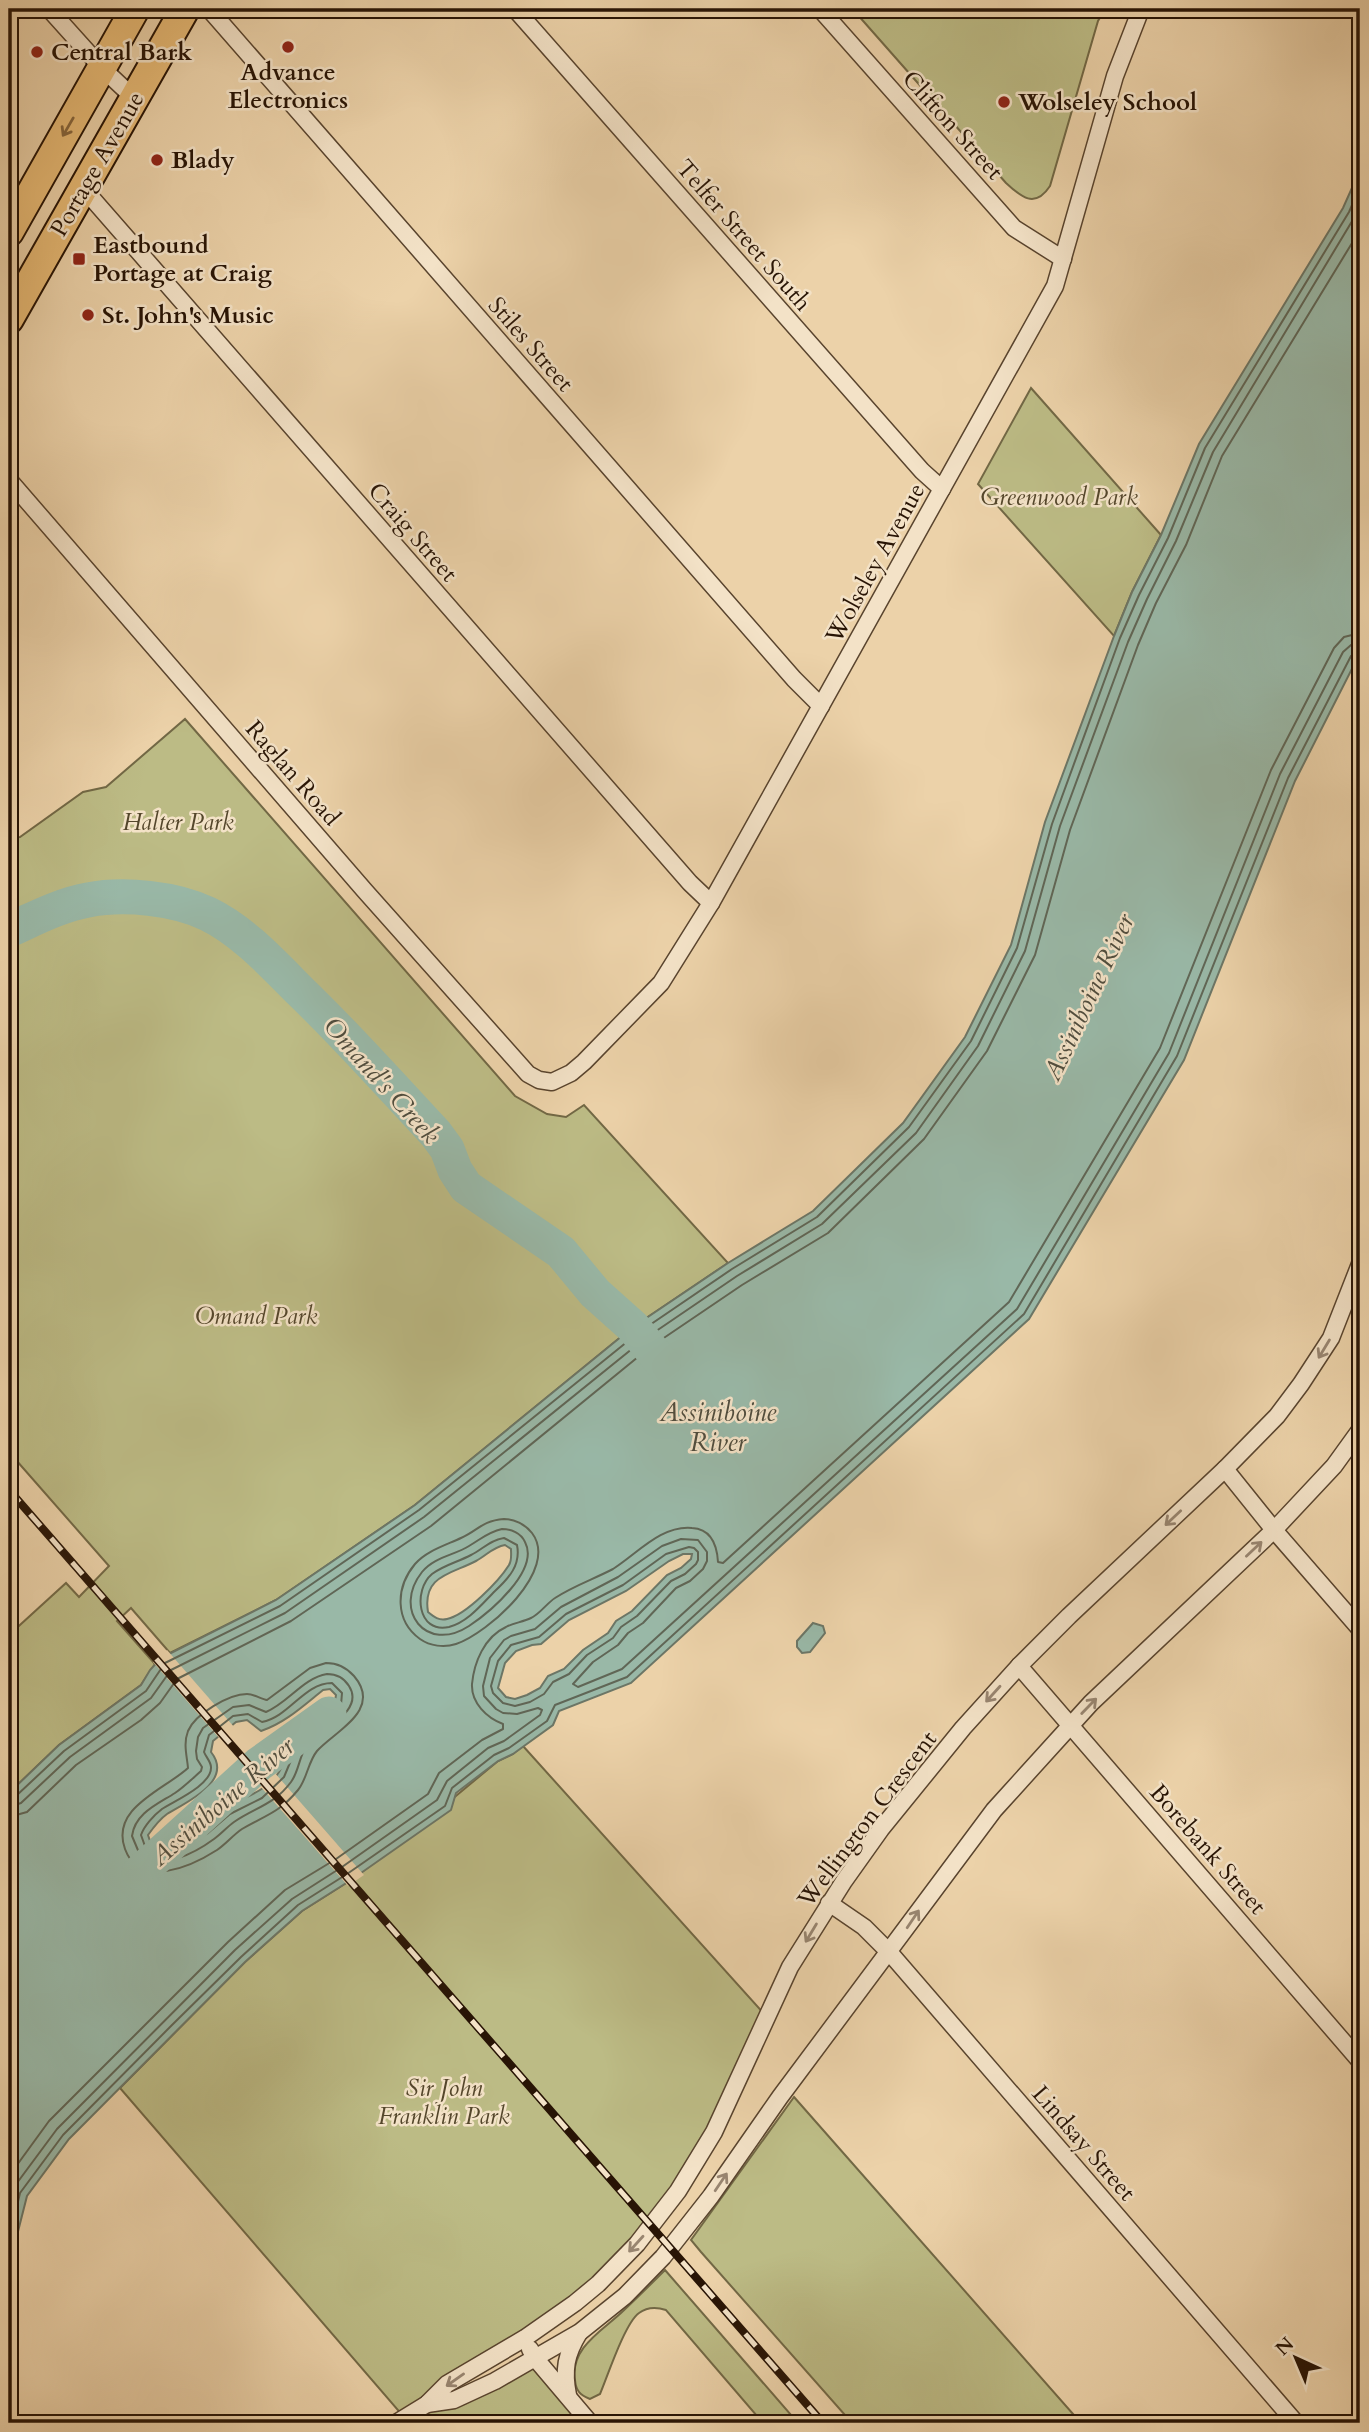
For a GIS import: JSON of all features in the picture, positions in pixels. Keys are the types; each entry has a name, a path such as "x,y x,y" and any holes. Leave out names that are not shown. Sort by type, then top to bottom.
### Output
{"highway":[{"name":"Portage Avenue","path":"9,232 135,9"},
{"name":"Portage Avenue","path":"9,319 185,9"}],"street":[{"path":"49,9 102,68 134,98"},
{"name":"Stiles Street","path":"209,9 794,679 821,706"},
{"name":"Telfer Street South","path":"515,9 916,464 942,489"},
{"name":"Clifton Street","path":"820,9 1014,228 1063,259"},
{"name":"Wolseley Avenue","path":"552,1082 578,1068 647,1000 675,964 1055,286 1115,76 1141,9"},
{"name":"Craig Street","path":"83,188 657,845 711,903"},
{"name":"Raglan Road","path":"9,480 365,891 528,1074 539,1080 552,1082"},
{"name":"Wellington Crescent","path":"396,2423 427,2404 447,2385 525,2338 575,2303 637,2244 678,2191 714,2132 790,1967 857,1861 908,1793 1019,1667 1277,1416 1320,1357 1341,1315 1360,1264"},
{"name":"Wellington Crescent","path":"427,2404 454,2400 535,2358 580,2332 625,2296 681,2237 780,2097 1001,1801 1091,1703 1274,1530 1334,1466 1360,1430"},
{"path":"1225,1469 1360,1629"},
{"name":"Borebank Street","path":"1019,1667 1360,2061"},
{"name":"Lindsay Street","path":"829,1903 864,1927 890,1953 1296,2423"},
{"path":"568,2397 565,2364 569,2349 580,2332"},
{"path":"525,2338 535,2358 590,2423"}],"green space":[{"name":"Wolseley School","path":"863,9 1105,9 1098,21 1050,186 1044,193 1033,199 1028,198 1006,183 857,14"},
{"name":"Greenwood Park","path":"1031,388 1161,535 1132,592 1114,636 978,484"},
{"name":"Omand Park","path":"185,719 515,1096 547,1114 566,1117 584,1105 728,1263 633,1327 415,1505 276,1600 170,1653 131,1608 117,1621 155,1664 141,1685 59,1745 9,1793 9,1635 66,1583 79,1597 109,1566 9,1452 9,941 33,927 65,915 79,915 103,907 125,905 160,908 201,920 282,981 347,1058 421,1134 437,1120 360,1037 274,952 243,926 216,910 179,897 140,891 102,891 83,893 45,904 9,921 9,838 20,837 83,792 106,787"},
{"name":"Sir John Franklin Park","path":"523,1746 766,2016 714,2132 617,2264 428,2404 535,2358 590,2423 396,2423 404,2417 120,2088 245,1962 302,1911 386,1854 498,1761"},
{"path":"794,2097 1081,2423 852,2423 701,2252 691,2240"},
{"path":"665,2270 798,2423 763,2423 666,2310 659,2308 639,2313 628,2327 600,2394 590,2399 579,2392 575,2369 582,2349"}],"water":[{"name":"Assiniboine River","path":"1360,170 1360,653 1295,781 1184,1060 1029,1319 631,1683 559,1711 553,1725 456,1793 451,1810 302,1911 245,1962 69,2139 27,2196 9,2267 9,1793 59,1745 141,1685 161,1658 276,1600 415,1505 633,1327 728,1263 813,1211 903,1123 965,1037 1011,945 1045,822 1114,636 1199,444 1343,208","holes":["505,1545 511,1549 509,1565 498,1580 472,1604 447,1619 439,1619 428,1612 427,1600 434,1583 493,1549","683,1554 692,1554 691,1559 681,1568 667,1575 632,1611 616,1621 608,1633 583,1650 564,1669 548,1676 540,1688 515,1699 506,1697 498,1688 505,1663 516,1651 541,1644 569,1620 626,1591","330,1689 336,1695 335,1701 294,1737 274,1779 181,1840 171,1844 151,1844 148,1835 159,1821 196,1797 212,1781 217,1772 217,1762 211,1752 213,1741 236,1722 247,1720 261,1731 270,1728 294,1714 323,1690"]},
{"path":"813,1623 823,1626 825,1633 810,1652 802,1653 797,1647 797,1641"}],"pier":[{"path":"167,1650 235,1728 220,1739 153,1662"},
{"path":"274,1772 364,1875 348,1886 260,1786"}],"waterway":[{"name":"Omand's Creek","path":"9,930 67,905 117,897 149,898 180,904 221,921 280,970 436,1134 447,1149 455,1170 466,1187 561,1252 595,1293 633,1327 663,1364"},
{"name":"Assiniboine River","path":"139,1873 259,1764 329,1714"}],"railway":[{"path":"9,1490 823,2423"}],"place":[{"name":"Advance Electronics","path":"288,47"},
{"name":"Central Bark","path":"37,52"},
{"name":"Wolseley School","path":"1004,102"},
{"name":"Blady","path":"157,160"},
{"name":"Eastbound Portage at Craig","path":"79,259"},
{"name":"St. John's Music","path":"88,315"}],"park label":[{"name":"Halter Park","path":"178,822"}]}
